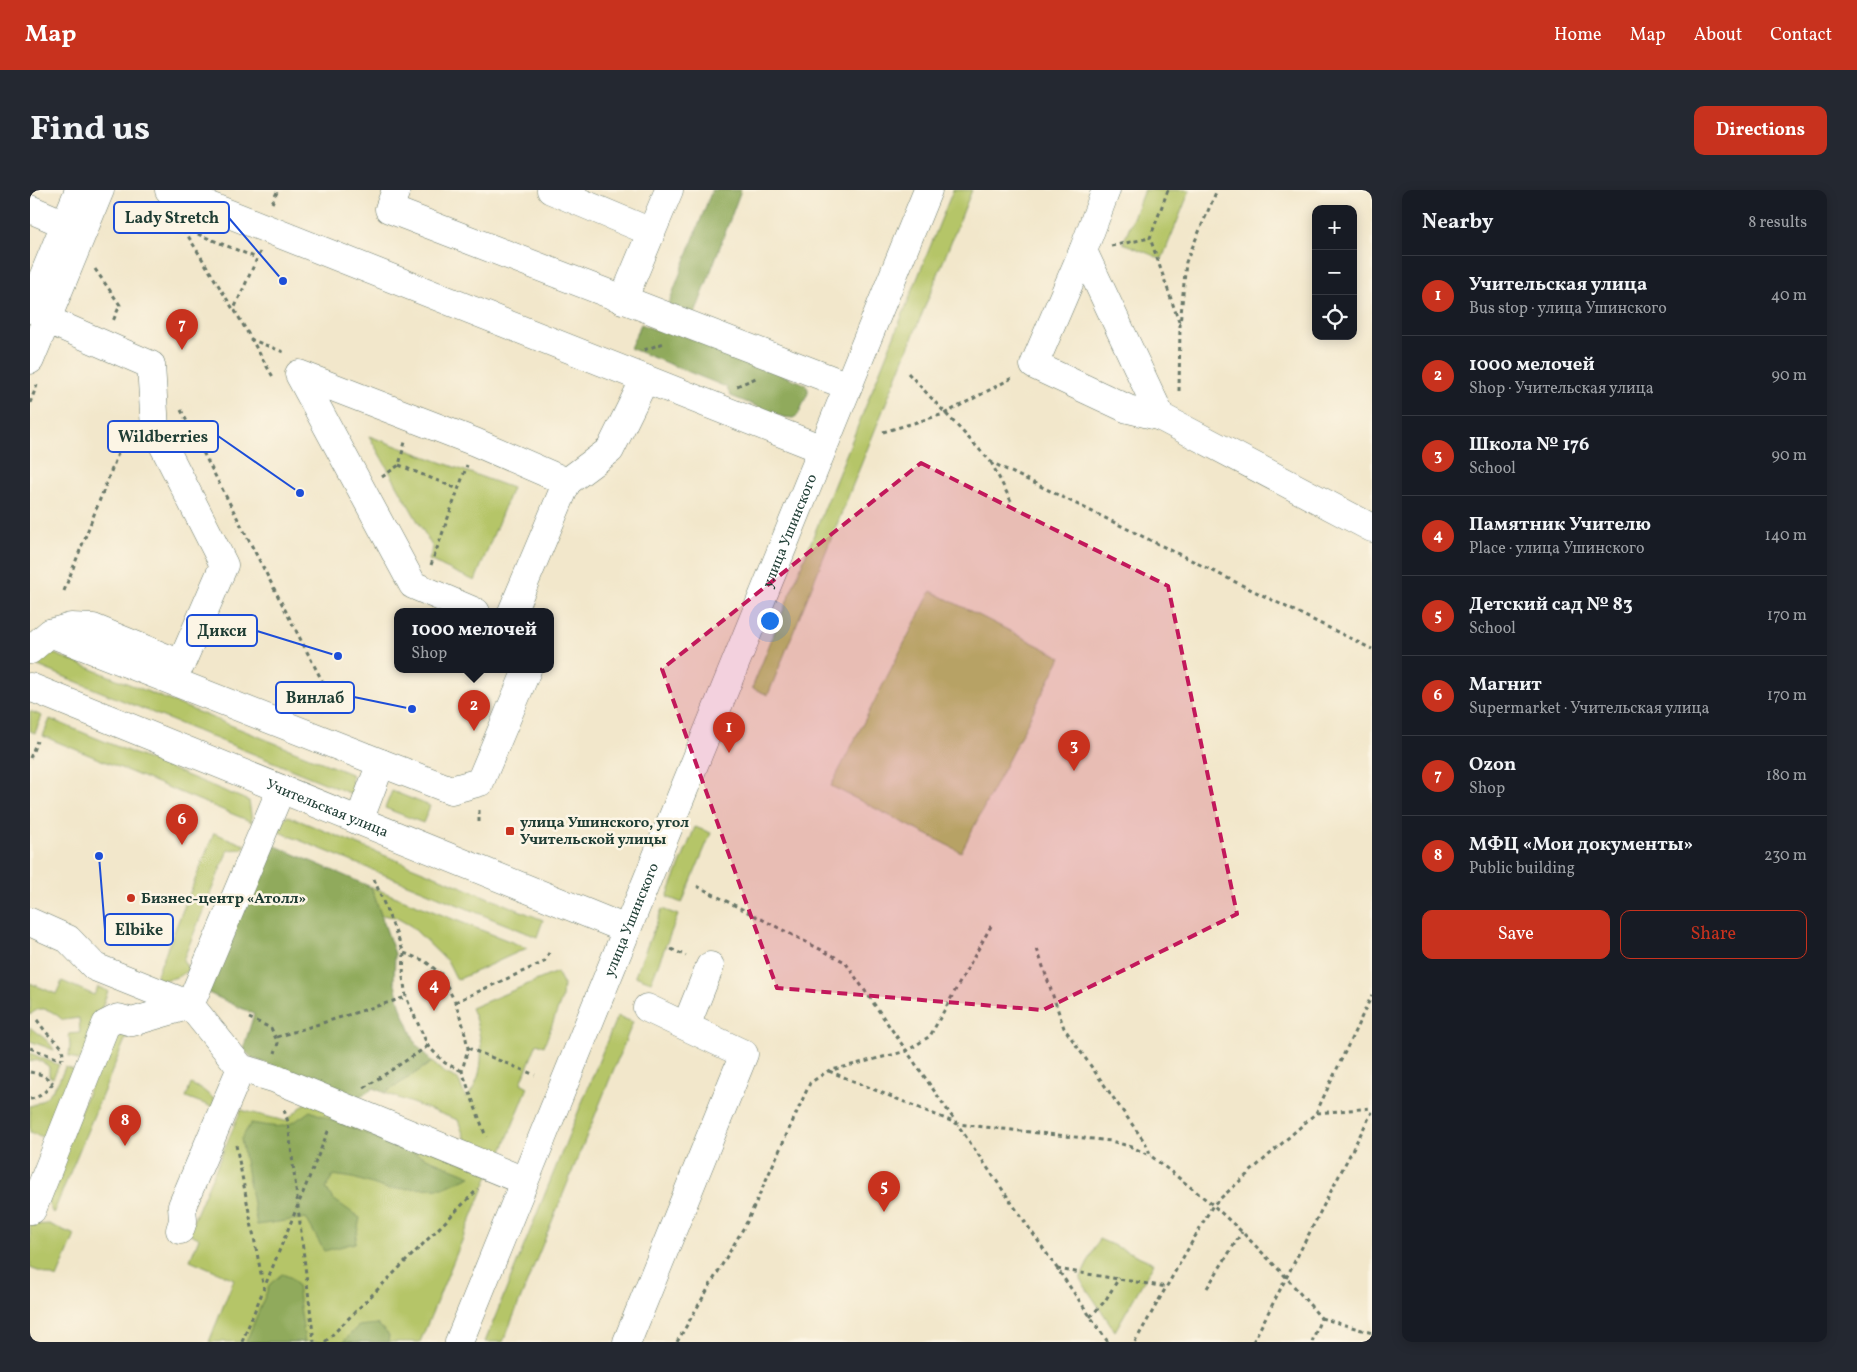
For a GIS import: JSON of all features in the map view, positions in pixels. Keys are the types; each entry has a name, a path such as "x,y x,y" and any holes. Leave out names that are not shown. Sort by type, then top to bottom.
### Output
{"street":[{"path":"30,360 39,314 65,224 79,190"},
{"path":"39,314 100,190"},
{"path":"169,190 822,449"},
{"path":"396,190 389,208 848,386"},
{"path":"550,190 651,232"},
{"path":"623,300 669,190"},
{"name":"улица Ушинского","path":"459,1342 928,190"},
{"path":"1106,190 1083,251 1034,365 1128,409 1170,422 1372,528"},
{"path":"30,210 65,224"},
{"path":"1083,251 1170,422"},
{"path":"39,314 151,365 154,429 224,565 178,673"},
{"path":"467,608 413,585 299,374 475,442 567,482"},
{"path":"514,608 567,482 610,450 646,379"},
{"path":"40,641 178,673 300,731 451,790 480,782 526,673"},
{"name":"Учительская улица","path":"30,686 626,929"},
{"path":"359,821 381,763"},
{"path":"190,1005 281,789"},
{"path":"30,922 68,938 95,967 190,1005 241,1068 276,1079 524,1181"},
{"path":"686,1026 710,966"},
{"path":"30,1210 32,1210 106,1024 118,1018 132,1022 190,1005"},
{"path":"627,1342 744,1054 647,1008"},
{"path":"180,1230 183,1221 182,1206 241,1068"}],"path":[{"path":"1168,190 1150,238 1180,325"},
{"path":"1170,422 1186,262 1217,190"},
{"path":"179,221 234,309"},
{"path":"183,228 257,258"},
{"path":"1083,251 1150,238"},
{"path":"93,266 120,305 112,322"},
{"path":"250,339 286,353"},
{"path":"736,387 789,364"},
{"path":"883,432 944,414 1034,365"},
{"path":"908,373 944,414 991,462 1011,501"},
{"path":"375,482 399,465 405,440"},
{"path":"413,585 428,575 475,442"},
{"path":"991,462 1372,649"},
{"path":"399,465 458,489"},
{"path":"30,758 37,741"},
{"path":"374,879 404,953 403,977 406,997 428,1046 444,1063 462,1071"},
{"path":"697,886 845,962 1108,1342"},
{"path":"678,1342 747,1222 810,1083 828,1071 907,1052 930,1036 991,926"},
{"path":"1037,949 1064,1028 1146,1144 1151,1156"},
{"path":"455,1002 544,962 550,951"},
{"path":"325,1342 498,1169 462,1071 468,1048 455,1002 441,974 425,961 404,953"},
{"path":"1135,1342 1213,1205 1316,1113 1372,995"},
{"path":"277,1037 406,997"},
{"path":"249,1018 271,1028 277,1037 278,1043 271,1063 288,1122 314,1342"},
{"path":"37,1020 48,1034 58,1041 63,1052 60,1069"},
{"path":"242,1342 297,1203 339,1105 428,1046"},
{"path":"30,1048 88,1072"},
{"path":"468,1048 535,1075"},
{"path":"828,1071 958,1124 1111,1141 1132,1147 1151,1156 1213,1205 1242,1232 1286,1277 1321,1318 1372,1333"},
{"path":"30,1072 42,1075 53,1083"},
{"path":"30,1099 35,1099 47,1090 57,1078"},
{"path":"1316,1113 1372,1110"},
{"path":"1252,1342 1372,1110"},
{"path":"220,1117 230,1123 235,1138 264,1289"},
{"path":"1207,1288 1242,1232"},
{"path":"1057,1269 1166,1287"},
{"path":"1090,1317 1105,1302 1119,1278"},
{"path":"1312,1342 1321,1318"}],"highlighted area":[{"path":"921,463 1168,586 1237,914 1043,1010 777,988 662,669"}],"green space":[{"path":"712,190 741,190 695,314 668,305"},
{"path":"953,190 972,190 768,695 752,688"},
{"path":"1144,190 1190,190 1162,259 1123,243"},
{"path":"641,324 658,331 660,326 805,384 808,393 798,415 793,418 783,417 731,396 726,387 630,348"},
{"path":"369,436 512,488 475,581 429,560 433,548"},
{"path":"931,591 1061,657 961,852 831,786"},
{"path":"45,650 351,774 354,795 38,666"},
{"path":"30,711 42,716 35,733 30,731"},
{"path":"50,719 249,801 252,822 43,736"},
{"path":"392,791 430,806 423,823 385,808"},
{"path":"288,816 543,920 537,937 272,829"},
{"path":"695,827 711,833 682,903 667,897"},
{"path":"214,833 245,845 243,849 228,850 183,960 189,970 173,978 155,979"},
{"path":"264,841 371,887 395,954 394,981 401,1008 416,1044 432,1062 385,1093 374,1088 357,1099 252,1058 245,1051 244,1046 254,1014 204,991"},
{"path":"371,887 527,948 457,980 448,962 411,926 395,917 381,915"},
{"path":"662,909 678,915 651,982 635,976"},
{"path":"557,972 563,983 562,998 544,1046 537,1043 521,1083 528,1087 501,1154 465,1139 458,1120 385,1093 432,1062 443,1072 458,1079 466,1098 478,1078 481,1054 478,1030 471,1008"},
{"path":"62,981 94,995 98,987 108,991 83,1059 77,1060 69,1056 69,1034 80,1033 79,1018 63,1020 51,1011 43,1009 34,1011 30,1015 30,983 56,994"},
{"path":"617,1016 633,1022 503,1342 485,1342"},
{"path":"30,1027 46,1040 54,1050 30,1041"},
{"path":"127,1035 53,1214 46,1197 109,1039"},
{"path":"30,1053 59,1065 53,1078 49,1076 49,1067 44,1063 40,1061 30,1062"},
{"path":"65,1067 74,1070 52,1135 45,1138 30,1132 30,1106 42,1100 52,1091"},
{"path":"191,1084 203,1090 214,1099 215,1108 186,1097"},
{"path":"307,1102 490,1173 420,1342 209,1342 234,1279 190,1260 199,1238 188,1233 241,1110 285,1121"},
{"path":"310,1111 471,1176 443,1188 388,1189 353,1178 333,1175 326,1189 333,1199 360,1218 355,1243 324,1251 306,1218 257,1225 241,1139 251,1123 282,1126 294,1122"},
{"path":"49,1224 75,1235 57,1278 30,1268 30,1225"},
{"path":"1099,1239 1154,1263 1115,1331 1080,1279"},
{"path":"282,1274 290,1277 297,1285 305,1342 246,1342 270,1284"},
{"path":"377,1324 389,1335 388,1342 343,1342 358,1326"}],"place":[{"name":"Lady Stretch","path":"283,281"},
{"name":"Ozon","path":"182,350"},
{"name":"Wildberries","path":"300,493"},
{"name":"Дикси","path":"338,656"},
{"name":"Винлаб","path":"412,709"},
{"name":"1000 мелочей","path":"474,731"},
{"name":"Учительская улица","path":"729,753"},
{"name":"Школа № 176","path":"1074,771"},
{"name":"улица Ушинского, угол Учительской улицы","path":"510,831"},
{"name":"Магнит","path":"182,845"},
{"name":"Elbike","path":"99,856"},
{"name":"Бизнес-центр «Атолл»","path":"131,898"},
{"name":"Памятник Учителю","path":"434,1011"},
{"name":"МФЦ «Мои документы»","path":"125,1146"},
{"name":"Детский сад № 83","path":"884,1212"}]}
